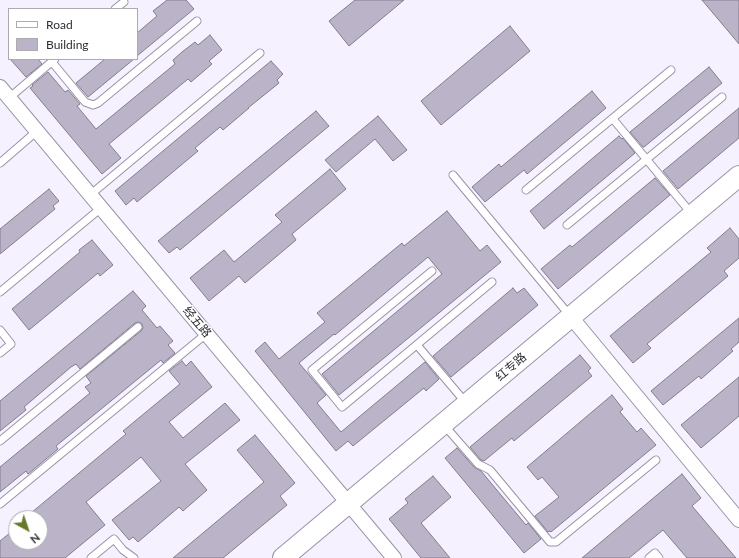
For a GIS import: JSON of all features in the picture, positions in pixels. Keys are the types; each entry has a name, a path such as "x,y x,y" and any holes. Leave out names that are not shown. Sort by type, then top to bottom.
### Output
{"street":[{"name":"经五路","path":"4,92 394,558"},
{"name":"红专路","path":"284,558 739,176"},
{"path":"571,317 739,520"}],"lane":[{"path":"116,8 124,2"},
{"path":"4,92 54,60 86,102 93,105 98,103 197,21"},
{"path":"90,195 260,53"},
{"path":"526,190 671,70"},
{"path":"567,225 722,97"},
{"path":"613,118 693,215"},
{"path":"0,163 37,131"},
{"path":"453,175 571,317"},
{"path":"0,292 101,208"},
{"path":"432,271 312,370 342,407 492,282"},
{"path":"0,441 138,327"},
{"path":"0,330 11,344 0,353"},
{"path":"0,504 206,334"},
{"path":"417,345 467,404"},
{"path":"443,424 478,464 490,470 550,542 556,542 656,460"},
{"path":"91,558 114,539 122,550 134,558"},
{"path":"649,558 655,553 659,558"}],"building":[{"path":"167,0 186,0 194,9 138,55 138,32 157,16 153,11"},
{"path":"355,0 404,0 349,46 329,21"},
{"path":"702,0 739,0 739,44"},
{"path":"510,26 530,51 441,125 421,101"},
{"path":"210,35 222,50 209,61 212,64 191,82 188,79 109,144 121,158 102,174 30,88 48,72 65,92 68,90 80,104 77,106 96,129 175,64 173,60 182,52 195,42 198,45"},
{"path":"11,60 39,60 42,64 26,77"},
{"path":"104,60 133,60 88,97 76,83"},
{"path":"271,61 283,74 277,80 279,83 223,130 220,127 195,148 198,151 137,202 134,198 126,205 115,191"},
{"path":"709,67 722,83 643,147 630,132"},
{"path":"592,91 606,108 527,174 524,170 485,202 472,187 499,164 501,167"},
{"path":"739,108 739,138 678,189 663,171"},
{"path":"316,111 329,126 180,250 177,247 169,253 158,241"},
{"path":"378,116 407,150 393,161 375,139 336,172 325,160"},
{"path":"619,136 622,139 623,138 635,153 544,229 530,211"},
{"path":"330,169 346,189 292,234 296,240 245,283 239,276 209,301 190,278 224,250 234,262 282,222 275,215"},
{"path":"655,178 670,195 558,289 541,269 570,245 572,247"},
{"path":"49,189 59,201 53,206 55,209 0,254 0,229"},
{"path":"447,211 480,251 487,245 501,262 339,395 322,374 442,274 428,257 335,335 334,334 299,363 326,395 317,403 341,432 425,362 439,379 426,391 424,388 353,446 348,441 336,451 255,351 265,342 279,359 325,322 317,313 402,243 404,246"},
{"path":"730,228 739,239 739,258 724,271 728,276 647,344 651,348 633,363 610,336 711,252 707,248"},
{"path":"92,240 113,265 100,276 98,273 29,330 12,309 80,252 79,250"},
{"path":"513,288 517,293 524,288 538,305 451,377 433,356"},
{"path":"133,291 146,306 142,310 157,328 160,326 173,341 168,345 175,353 163,363 161,360 56,446 58,449 28,474 26,471 0,492 0,467 90,393 85,387 91,383 86,376 141,331 143,328 142,324 139,322 135,323 80,369 76,364 71,367 24,407 26,410 0,431 0,401"},
{"path":"739,318 739,342 731,349 733,351 701,379 699,376 663,405 651,391"},
{"path":"580,355 591,368 588,371 592,376 514,441 512,438 484,461 481,460 470,447"},
{"path":"182,361 186,366 191,361 212,387 169,422 183,438 225,403 240,420 185,464 207,490 183,511 179,507 138,542 133,537 129,540 112,520 161,481 141,457 86,502 105,525 65,558 0,558 0,541 8,534 8,550 48,550 48,510 35,510 126,434 123,431 180,384 169,371"},
{"path":"739,377 739,416 701,448 681,425"},
{"path":"612,395 623,409 620,412 637,432 641,428 656,445 551,532 548,532 535,516 559,497 542,477 538,480 527,467"},
{"path":"255,435 295,483 280,496 287,505 223,558 173,558 264,482 237,450"},
{"path":"457,448 474,467 481,471 526,525 528,523 541,539 524,553 445,458"},
{"path":"682,474 701,498 692,506 736,558 687,558 663,530 629,558 582,558"},
{"path":"433,476 451,497 421,523 450,558 421,558 389,519 408,503 405,499"}]}
